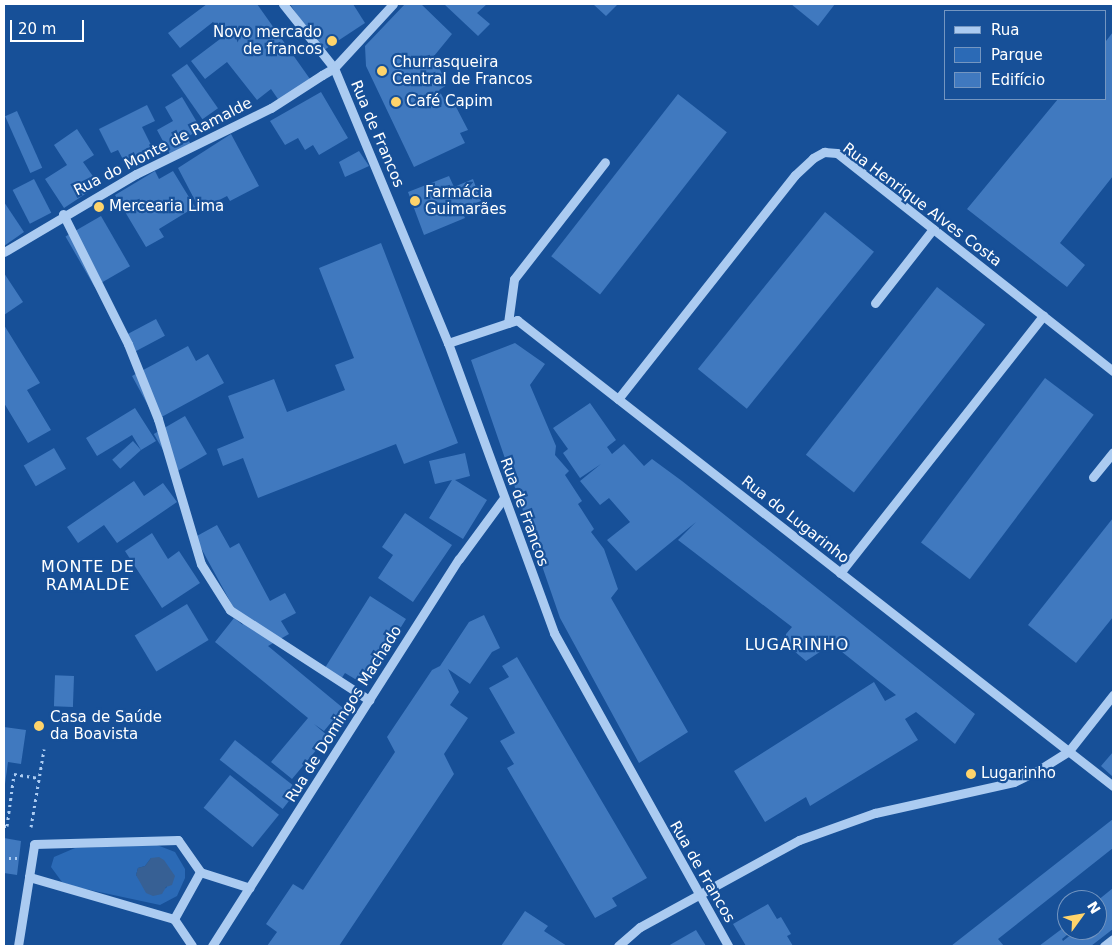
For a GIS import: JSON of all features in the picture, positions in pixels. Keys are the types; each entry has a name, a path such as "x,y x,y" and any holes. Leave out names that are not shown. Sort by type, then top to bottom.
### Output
{"street":[{"name":"Rua de Francos","path":"283,4 334,68 448,343 503,498 554,633 728,946"},
{"name":"Rua do Monte de Ramalde","path":"4,252 63,214 136,174 271,108 334,68 393,4"},
{"name":"Rua Henrique Alves Costa","path":"618,399 795,175 813,158 824,152 837,153 1113,371"},
{"path":"448,343 508,323 514,279 606,162"},
{"path":"63,214 128,344 158,419 201,564 230,610 369,700"},
{"path":"875,303 933,229"},
{"path":"840,573 1043,316"},
{"name":"Rua do Lugarinho","path":"508,323 517,320 1113,786"},
{"path":"1093,477 1113,452"},
{"name":"Rua de Domingos Machado","path":"212,946 460,559 503,498"},
{"path":"618,946 640,927 800,840 838,825 907,804 1014,782 1068,752 1113,696"},
{"path":"18,946 34,844 178,840 200,872 250,888"},
{"path":"174,919 200,872"},
{"path":"29,877 174,919 192,946"},
{"path":"1104,946 1113,939"}],"path":[{"path":"30,832 44,749"},
{"path":"4,826 7,826 14,774 39,778"},
{"path":"9,858 26,859"}],"green space":[{"path":"157,845 175,852 185,869 185,878 177,896 160,905 76,887 62,882 51,867 54,857 75,848","holes":["151,858 167,867 167,887 163,890 146,888 136,875 138,868 145,866"]}],"shaded area":[{"path":"159,857 164,860 175,876 172,885 166,887 162,894 153,896 146,893 136,875 138,868 145,866 151,858"}],"building":[{"path":"207,4 257,4 310,79 280,102 271,89 257,100 227,62 205,79 191,61 224,36 213,22 180,48 168,33"},
{"path":"290,4 353,4 365,23 321,52"},
{"path":"405,4 421,4 452,34 434,56 447,85 439,90 448,107 454,103 468,130 460,133 465,143 414,167 366,66 365,46"},
{"path":"444,4 487,4 477,13 490,24 478,36"},
{"path":"593,4 618,4 606,16"},
{"path":"791,4 835,4 818,26"},
{"path":"1113,32 1113,176 1060,243 1085,265 1067,287 967,209 1057,100 1107,100 1107,40"},
{"path":"187,64 218,108 202,119 171,75"},
{"path":"321,92 348,138 319,155 313,145 305,150 298,138 285,145 270,121"},
{"path":"678,94 727,132 600,295 551,256"},
{"path":"182,97 201,129 187,137 191,145 171,156 157,130 173,121 165,107"},
{"path":"147,105 155,121 142,127 156,155 128,169 118,150 111,153 99,129"},
{"path":"17,111 42,168 30,173 5,116"},
{"path":"77,129 94,155 83,162 99,185 64,208 45,179 67,165 54,145"},
{"path":"231,134 259,186 230,201 227,196 200,210 178,168"},
{"path":"359,151 369,166 345,177 339,162"},
{"path":"155,171 159,179 173,171 195,207 159,229 164,237 146,247 115,195"},
{"path":"449,176 454,187 473,179 481,201 461,209 465,218 424,235 408,192"},
{"path":"34,179 51,213 30,224 13,190"},
{"path":"4,202 24,232 4,246"},
{"path":"825,212 874,252 747,409 698,369"},
{"path":"101,216 130,266 94,287 65,236"},
{"path":"381,243 458,443 404,464 396,444 258,498 243,458 223,466 217,449 244,438 228,396 274,379 287,412 345,390 335,365 354,358 319,268"},
{"path":"4,273 23,302 4,315"},
{"path":"937,287 985,325 854,492 806,455"},
{"path":"156,319 165,336 130,355 121,338"},
{"path":"4,325 40,383 27,390 51,430 28,443 4,403"},
{"path":"515,343 545,364 530,385 556,446 555,455 569,471 565,475 582,501 578,504 594,529 591,532 604,549 618,589 611,598 688,732 639,763 560,618 471,360"},
{"path":"188,346 196,361 208,354 224,383 156,420 132,376"},
{"path":"1045,378 1094,415 970,579 921,543"},
{"path":"590,403 616,440 607,447 612,454 624,444 644,466 652,459 975,714 955,744 916,712 905,719 918,740 810,806 806,797 765,822 734,771 874,682 885,701 896,695 832,644 806,661 781,640 792,627 678,540 696,522 636,571 607,540 630,522 609,498 600,505 580,481 601,464 580,478 563,453 568,449 553,428"},
{"path":"135,408 156,441 141,450 132,435 97,456 86,438"},
{"path":"185,416 207,454 176,472 154,434"},
{"path":"133,441 141,450 120,469 112,460"},
{"path":"54,448 66,469 36,486 24,466"},
{"path":"465,453 470,476 455,480 487,500 463,539 429,518 452,480 435,484 429,461"},
{"path":"134,481 144,496 163,483 177,502 117,543 104,525 78,543 67,527"},
{"path":"405,513 452,545 413,602 378,578 393,555 382,547"},
{"path":"1113,518 1113,617 1076,663 1028,625"},
{"path":"217,525 230,548 239,543 270,601 285,593 296,613 281,621 289,634 268,646 343,708 324,731 314,724 328,736 292,779 271,762 308,718 215,642 234,618 243,625 195,537"},
{"path":"152,533 168,559 179,551 200,583 162,608 125,551"},
{"path":"370,596 406,619 365,685 345,673 339,682 323,671"},
{"path":"187,604 209,640 156,671 135,635"},
{"path":"484,615 500,648 492,652 470,684 448,669 459,692 450,705 468,718 444,754 454,774 339,946 267,946 277,932 266,924 293,884 303,890 395,752 387,737 432,670 440,666 469,622"},
{"path":"517,657 647,878 612,898 617,906 595,918 507,768 514,764 500,741 515,733 489,688 509,677 502,666"},
{"path":"55,675 74,676 73,707 54,706"},
{"path":"4,727 26,730 21,764 8,762 5,784"},
{"path":"235,740 298,789 283,809 220,760"},
{"path":"1113,752 1113,777 1101,766"},
{"path":"230,775 279,815 253,847 204,808"},
{"path":"1113,819 1113,848 1060,890 1057,890 1057,892 998,939 1004,946 951,946"},
{"path":"4,838 21,841 17,875 4,873"},
{"path":"1113,888 1113,929 1107,934 1107,893"},
{"path":"768,904 777,919 781,917 791,934 787,936 793,946 746,946 733,924"},
{"path":"525,911 548,926 544,931 567,946 501,946"},
{"path":"696,930 706,946 668,946"},
{"path":"1057,932 1057,940 1099,940 1091,946 1039,946"}],"place":[{"name":"Novo mercado de francos","path":"332,41"},
{"name":"Churrasqueira Central de Francos","path":"382,71"},
{"name":"Café Capim","path":"396,102"},
{"name":"Farmácia Guimarães","path":"415,201"},
{"name":"Mercearia Lima","path":"99,207"},
{"name":"Casa de Saúde da Boavista","path":"39,726"},
{"name":"Lugarinho","path":"971,774"}],"district":[{"name":"MONTE DE RAMALDE","path":"88,576"},
{"name":"LUGARINHO","path":"797,645"}]}
